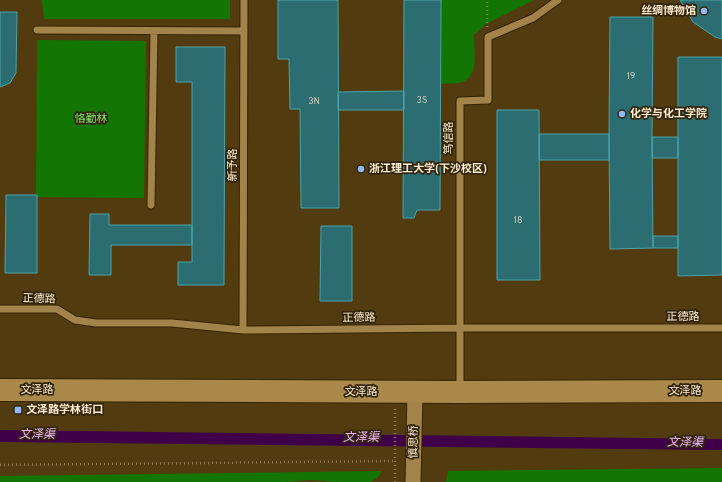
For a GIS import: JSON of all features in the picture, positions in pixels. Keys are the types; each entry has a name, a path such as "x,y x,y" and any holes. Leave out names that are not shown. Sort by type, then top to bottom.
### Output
{"main road":[{"name":"文泽路","path":"0,390 415,392 722,391"}],"street":[{"name":"慎思桥","path":"413,482 415,392"}],"lane":[{"name":"新予路","path":"243,330 244,0"},
{"path":"488,37 533,18 558,0"},
{"path":"37,30 244,32"},
{"path":"152,206 154,31"},
{"name":"笃信路","path":"460,392 460,101 488,100 488,37"},
{"name":"正德路","path":"0,310 57,309 76,320 96,323 172,323 243,330 722,328"}],"path":[{"path":"487,0 486,24 488,37"},
{"path":"395,418 395,482"},
{"path":"0,465 394,461"}],"green space":[{"path":"42,0 230,0 230,19 44,19"},
{"path":"441,0 534,0 486,24 474,35 474,68 468,79 461,83 441,84"},
{"name":"恪勤林","path":"37,40 146,41 144,198 36,197"},
{"path":"722,468 722,482 446,482 448,471"},
{"path":"382,471 378,477 371,482 310,480 286,482 0,482 0,476"}],"water":[{"name":"文泽渠","path":"0,430 722,439 722,450 0,442"}],"building":[{"path":"278,0 338,0 339,208 301,208 300,109 290,109 289,59 278,59"},
{"path":"404,0 441,0 440,210 417,210 414,218 403,218"},
{"name":"丝绸博物馆","path":"680,0 722,0 722,39 715,37 693,22"},
{"path":"0,12 17,12 16,73 10,83 0,87"},
{"path":"610,17 653,17 653,248 610,249"},
{"path":"176,47 225,47 224,285 178,285 178,262 192,262 192,82 176,82"},
{"path":"678,57 722,57 722,275 678,276"},
{"path":"404,91 404,110 338,110 338,92"},
{"path":"497,110 539,110 540,280 497,280"},
{"path":"539,134 609,134 609,160 539,160"},
{"path":"652,137 678,137 678,158 652,158"},
{"path":"6,195 37,195 37,273 5,273"},
{"path":"90,214 109,214 109,225 192,225 192,245 111,245 111,275 89,275"},
{"path":"321,226 352,226 352,301 320,301"},
{"path":"653,236 678,236 678,248 653,248"}],"place":[{"name":"丝绸博物馆","path":"704,11"},
{"name":"化学与化工学院","path":"622,114"},
{"name":"浙江理工大学(下沙校区)","path":"361,169"},
{"name":"文泽路学林街口","path":"18,410"}]}
